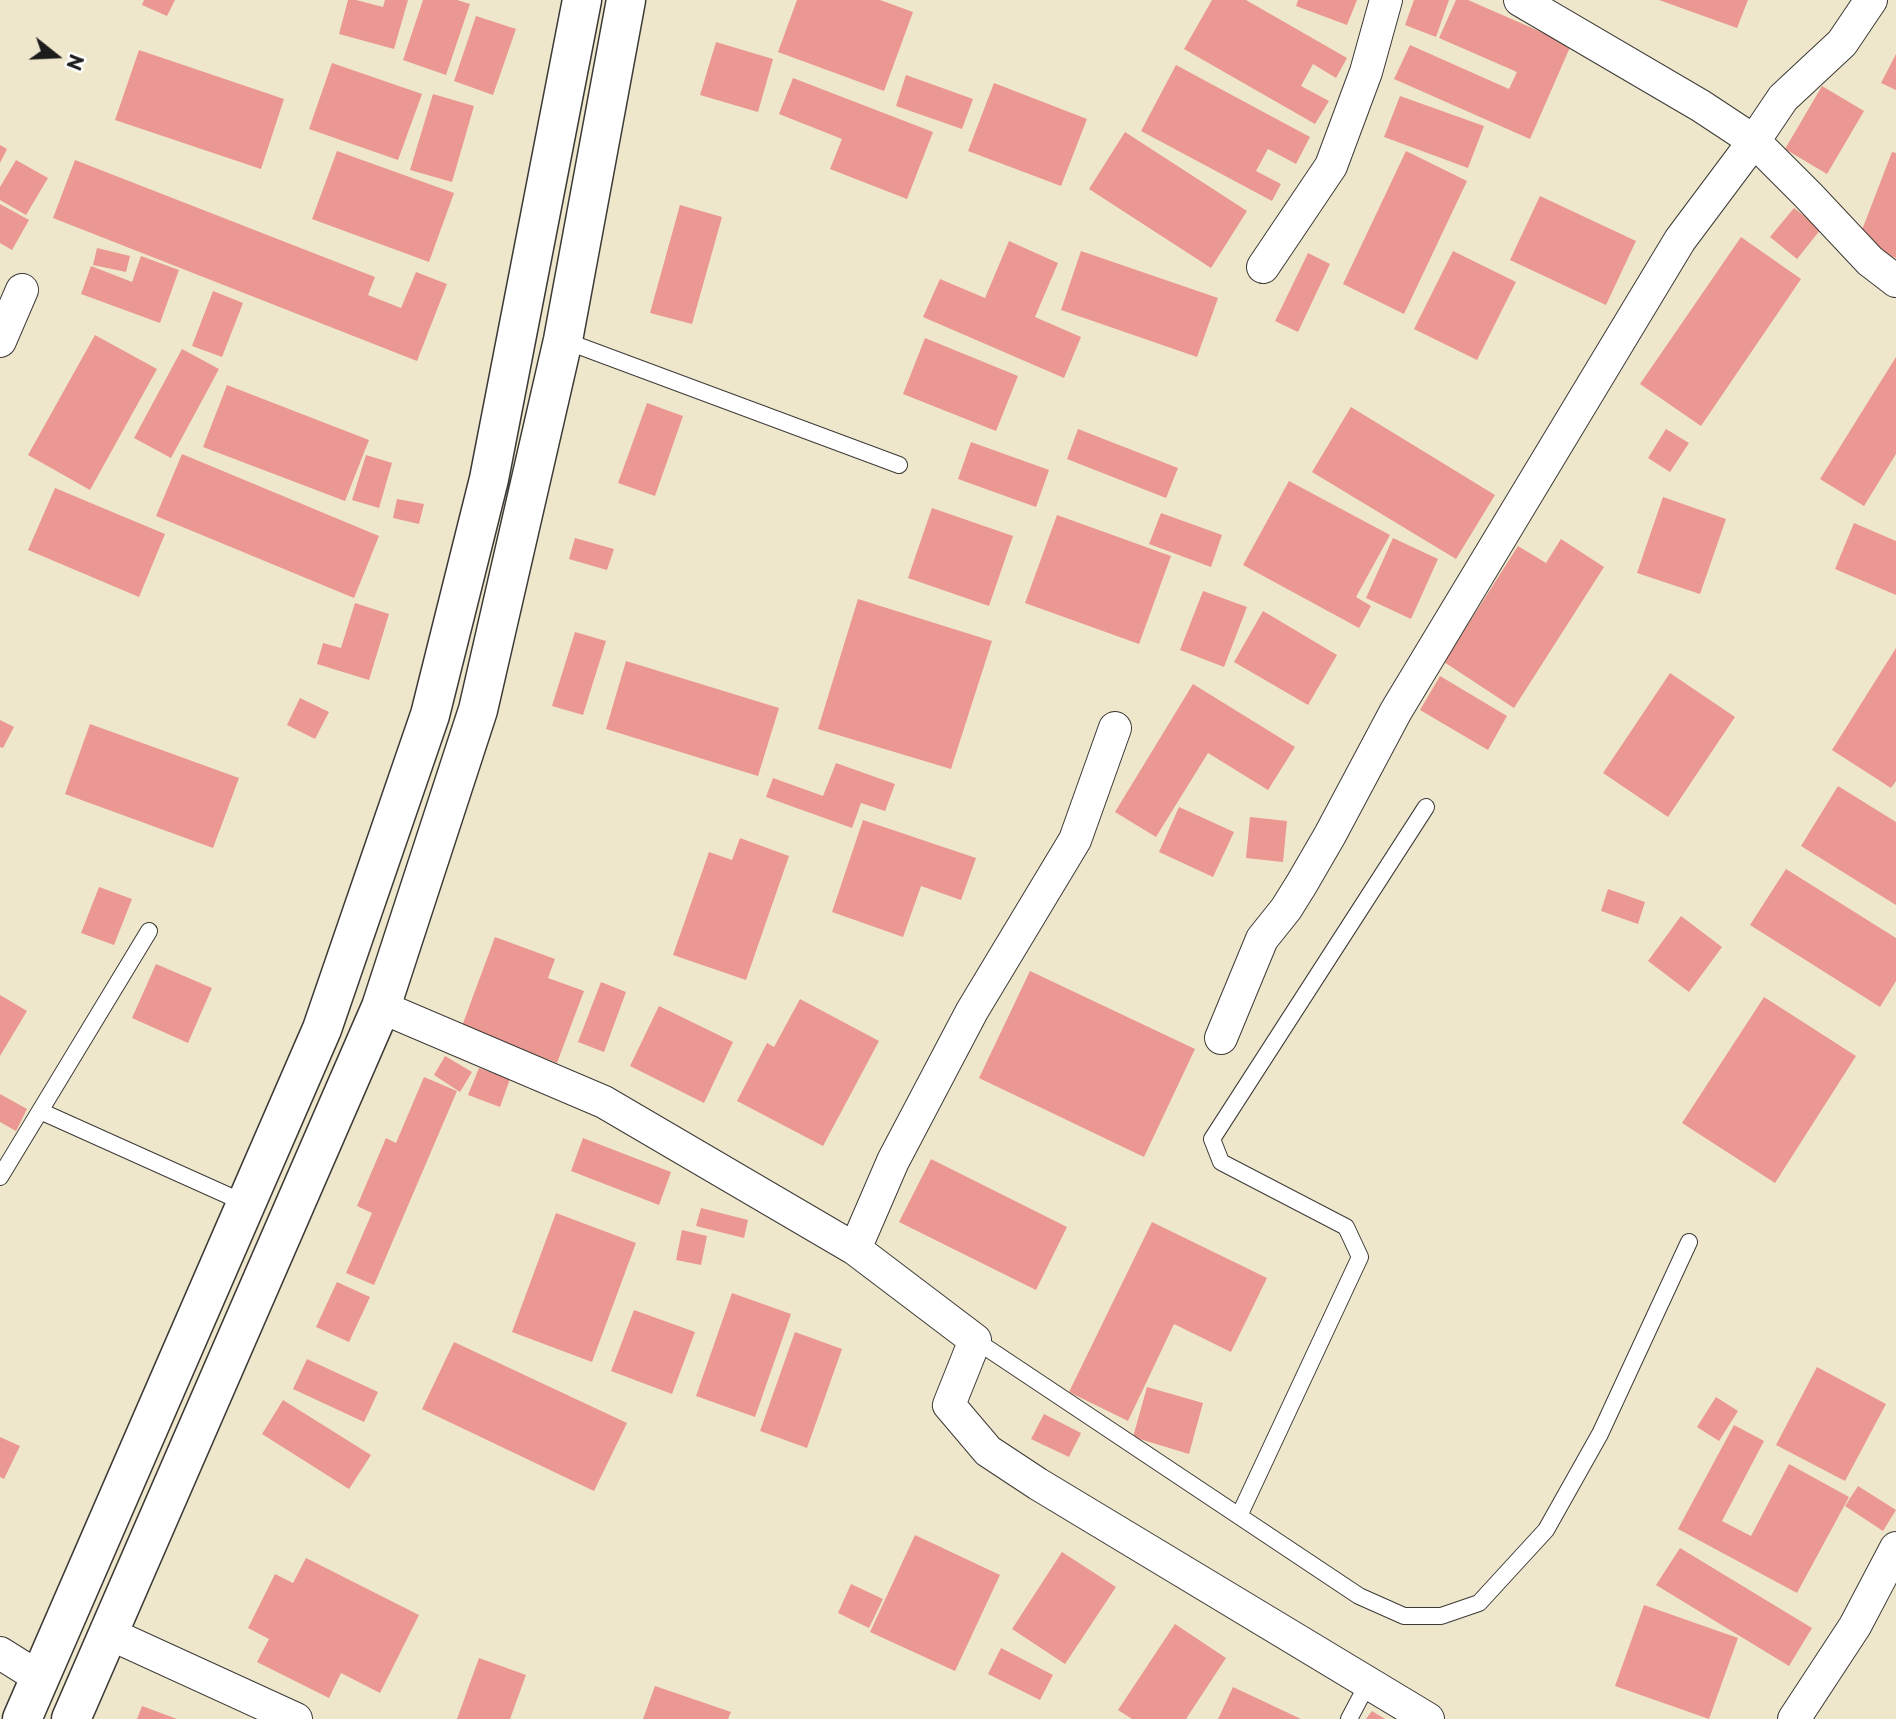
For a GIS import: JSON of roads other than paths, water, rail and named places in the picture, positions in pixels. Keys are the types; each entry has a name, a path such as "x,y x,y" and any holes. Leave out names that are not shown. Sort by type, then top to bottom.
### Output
{"street":[{"path":"71,1719 381,1007 478,710 563,340 626,0"},
{"path":"1263,267 1331,166 1366,72 1386,0"},
{"path":"1520,0 1701,106 1754,141 1870,261 1896,281"},
{"path":"1221,1038 1262,939 1286,909 1330,835 1396,711 1680,240 1783,98 1842,43 1871,0"},
{"path":"22,1719 322,1029 430,715 489,479 576,1"},
{"path":"0,341 22,290"},
{"path":"855,1249 893,1161 972,1011 1075,840 1115,728"},
{"path":"381,1007 604,1102 855,1249 975,1340 949,1405 988,1451 1038,1484 1428,1719"},
{"path":"1794,1719 1855,1626 1896,1548"},
{"path":"108,1633 296,1719"},
{"path":"0,1653 40,1678"}],"lane":[{"path":"563,340 899,465"},
{"path":"1239,1516 1360,1256 1346,1227 1221,1162 1212,1139 1426,807"},
{"path":"0,1177 149,931"},
{"path":"40,1111 247,1204"},
{"path":"975,1340 1359,1596 1404,1616 1441,1616 1479,1603 1546,1530 1600,1434 1689,1242"},
{"path":"1349,1719 1368,1683"}]}
